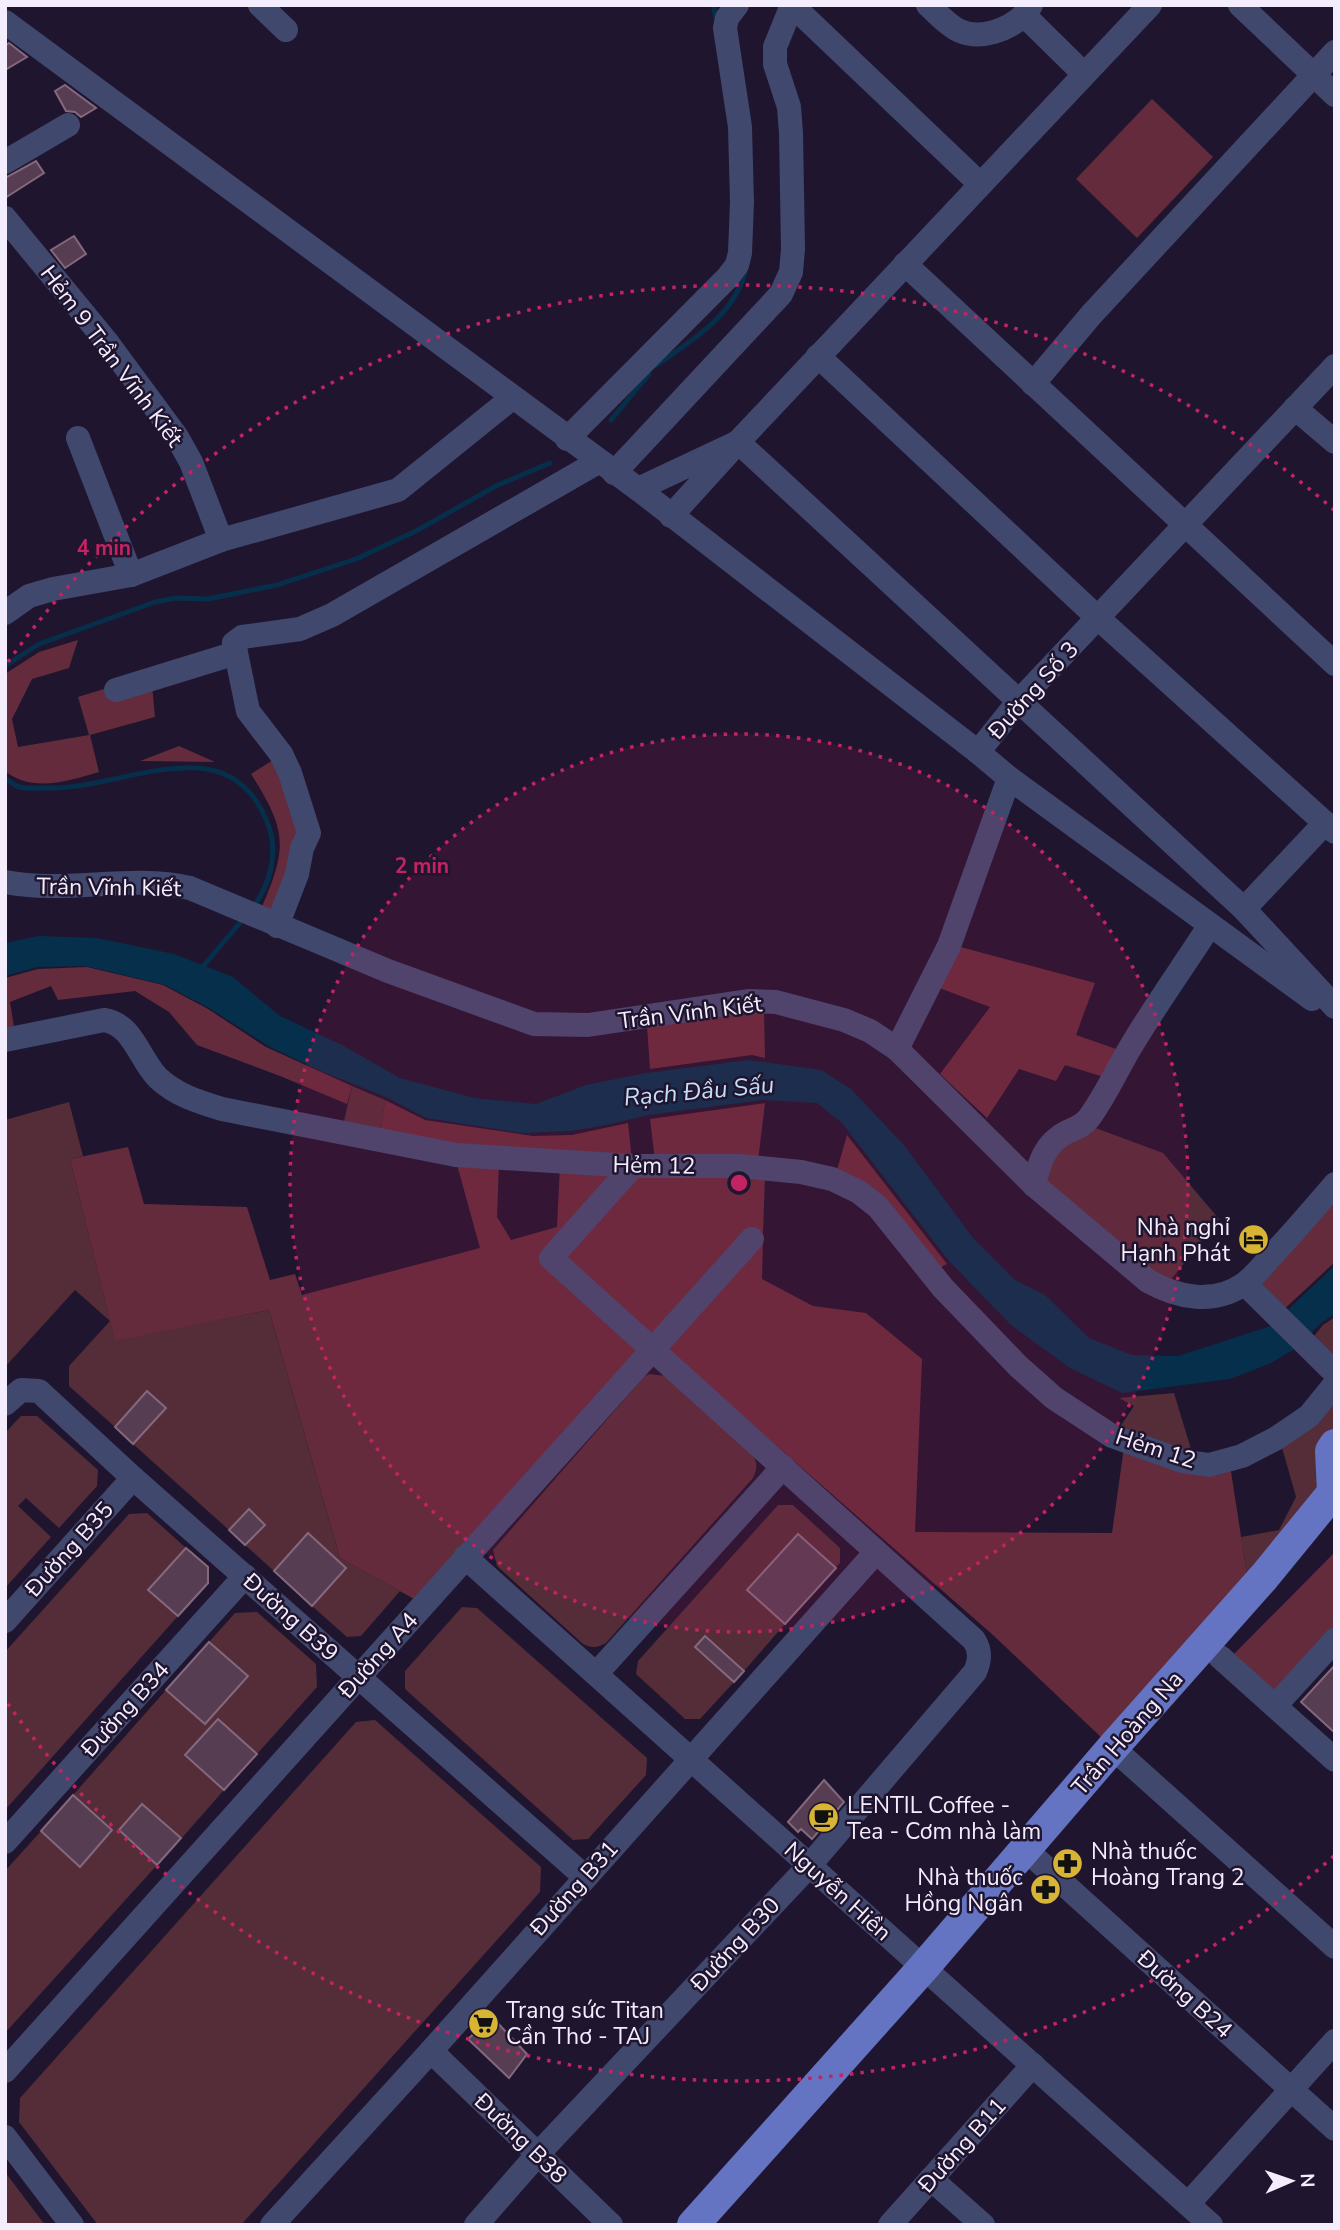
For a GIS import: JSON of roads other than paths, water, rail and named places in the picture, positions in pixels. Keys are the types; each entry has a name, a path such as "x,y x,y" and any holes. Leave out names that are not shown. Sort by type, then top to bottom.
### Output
{"main road":[{"path":"1334,1500 1331,1451 1335,1445"},
{"name":"Trần Hoàng Na","path":"693,2225 1036,1859 1124,1758 1220,1657 1334,1500"},
{"name":"Trần Hoàng Na","path":"712,2225 929,1973 1113,1747 1334,1500"}],"street":[{"path":"260,5 286,30"},
{"path":"567,439 737,265 742,202 740,127 725,28 727,18 737,5"},
{"path":"928,5 959,31 978,33 1005,29 1027,10 1084,74"},
{"path":"671,516 818,356 1150,5"},
{"path":"1240,5 1335,95"},
{"path":"269,923 297,874 302,848 309,833 290,773 281,754 248,711 234,643 242,637 300,629 332,615 606,467 781,294 791,272 793,250 791,133 789,107 775,64 775,47 801,8 980,184"},
{"path":"5,22 638,489 978,752"},
{"path":"1033,384 1091,315 1335,52"},
{"path":"5,162 68,125"},
{"name":"Hẻm 9 Trần Vĩnh Kiết","path":"5,218 107,342 177,437 191,462 221,540"},
{"path":"905,264 1335,664"},
{"path":"818,356 1098,618 1330,827 1244,909"},
{"name":"Đường Số 3","path":"1335,366 1018,702 978,752 1009,778 1335,1015"},
{"path":"5,613 29,596 131,575 221,540 398,490 512,398"},
{"path":"1295,408 1335,442"},
{"path":"78,438 131,575"},
{"path":"638,489 738,442"},
{"path":"738,442 1244,909 1335,1007"},
{"path":"116,690 236,653"},
{"path":"897,1049 948,946 1009,778"},
{"name":"Trần Vĩnh Kiết","path":"5,882 51,886 170,883 190,888 388,971 534,1024 588,1025 748,1001 776,1002 844,1020 870,1031 897,1049 1034,1185 1148,1281 1168,1292 1186,1297 1225,1294 1245,1283 1335,1184"},
{"path":"1034,1185 1044,1151 1064,1133 1079,1128 1091,1116 1134,1041 1210,925"},
{"name":"Hẻm 12","path":"5,1040 103,1020 115,1021 123,1028 157,1077 175,1091 214,1107 456,1155 633,1166 765,1167 832,1179 859,1192 878,1207 943,1288 1018,1366 1054,1398 1112,1436 1182,1461 1209,1465 1242,1456 1275,1439 1308,1416 1335,1384"},
{"path":"633,1166 551,1258 876,1552"},
{"name":"Đường A4","path":"5,2071 752,1240"},
{"path":"1245,1283 1327,1366"},
{"name":"Đường B39","path":"5,1404 15,1393 27,1389 39,1391 584,1876"},
{"path":"596,1674 783,1467"},
{"name":"Đường B35","path":"5,1621 134,1478"},
{"name":"Đường B30","path":"476,2225 538,2154 809,1866 975,1672 980,1654 974,1640 876,1552"},
{"name":"Đường B31","path":"272,2225 876,1552"},
{"name":"Nguyễn Hiền","path":"466,1557 1211,2225"},
{"name":"Đường B34","path":"5,1842 245,1576"},
{"path":"1275,1706 1335,1640"},
{"path":"1220,1657 1335,1760"},
{"path":"1124,1758 1335,1947"},
{"name":"Đường B24","path":"1036,1859 1335,2129"},
{"path":"1188,2204 1335,2041"},
{"name":"Đường B38","path":"430,2051 611,2225"},
{"name":"Đường B11","path":"890,2225 1033,2065"},
{"path":"5,2137 72,2225"},
{"path":"931,2179 983,2225"}],"water":[{"name":"Rạch Đầu Sấu","path":"39,936 97,938 174,954 233,977 280,1016 342,1045 400,1078 474,1098 536,1104 586,1085 646,1073 749,1060 821,1070 851,1089 904,1145 973,1238 1015,1280 1045,1295 1089,1338 1132,1355 1178,1356 1271,1326 1335,1265 1335,1314 1321,1323 1295,1349 1269,1364 1230,1379 1122,1393 1070,1368 1011,1325 949,1261 842,1123 817,1103 763,1100 648,1115 571,1131 521,1133 426,1118 386,1097 270,1047 209,1008 165,985 86,966 37,967 5,976 5,943"}],"waterway":[{"path":"713,5 717,22"},
{"path":"655,366 696,337 721,315 739,288 745,272"},
{"path":"611,420 649,374"},
{"path":"5,666 39,644 155,602 176,598 208,599 277,585 356,559 416,531 496,486 550,463"},
{"path":"5,778 19,787 32,788 76,786 172,768 202,768 229,776 252,795 272,837 268,880 252,908"},
{"path":"200,970 244,918"}],"place":[{"name":"Nhà nghỉ Hạnh Phát","path":"1253,1240"},
{"name":"LENTIL Coffee - Tea - Cơm nhà làm","path":"824,1818"},
{"name":"Nhà thuốc Hoàng Trang 2","path":"1068,1864"},
{"name":"Nhà thuốc Hồng Ngân","path":"1046,1890"},
{"name":"Trang sức Titan Cần Thơ - TAJ","path":"483,2023"}]}
